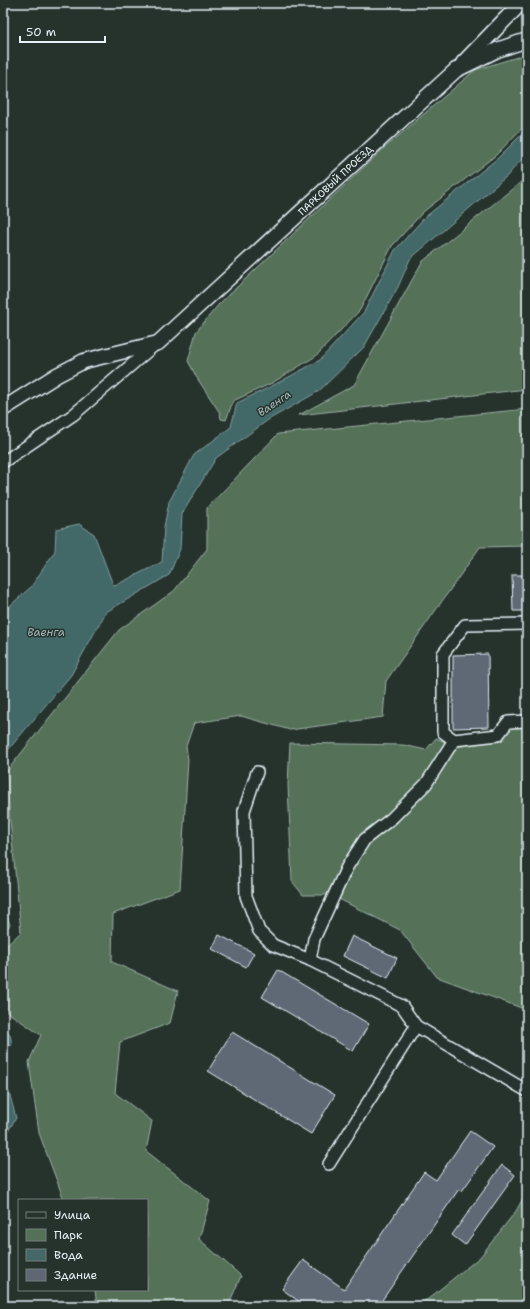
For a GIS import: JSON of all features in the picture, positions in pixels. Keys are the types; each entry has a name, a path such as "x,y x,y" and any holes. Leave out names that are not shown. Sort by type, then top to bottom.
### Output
{"main road":[{"path":"456,70 522,3"},
{"name":"ПАРКОВЫЙ ПРОЕЗД","path":"158,343 456,70 497,50 527,40"},
{"path":"3,409 57,375 84,361 158,343"}],"street":[{"path":"3,462 73,415 158,343"},
{"path":"527,624 465,625 443,654 442,732 454,740 498,734 508,722 527,721"},
{"path":"310,960 314,939 347,867 365,839 392,818 426,784 454,740"},
{"path":"257,772 244,811 246,896 259,931 273,944 310,960 402,1006 416,1026 527,1091"},
{"path":"329,1164 416,1026"}],"green space":[{"path":"527,54 527,123 496,155 423,212 392,246 360,310 316,356 272,383 233,401 226,420 221,419 220,413 197,378 188,361 196,332 219,304 382,150 475,70"},
{"path":"527,177 527,389 299,415 354,385 422,262"},
{"path":"527,409 527,546 480,547 386,681 383,717 290,730 241,716 194,723 186,746 188,760 180,889 113,914 112,962 178,991 170,1023 120,1042 115,1093 152,1121 146,1151 210,1201 199,1239 241,1276 228,1306 97,1306 95,1291 148,1291 148,1199 64,1199 39,1133 29,1062 41,1035 3,1009 3,949 21,932 9,810 7,771 119,630 174,591 207,549 207,508 278,434"},
{"path":"513,726 527,726 527,1010 437,977 400,930 339,899 348,875 367,842 395,825 429,784 455,747 494,741"},
{"path":"436,738 447,743 424,779 345,863 326,895 303,895 292,881 288,785 290,743 403,745 426,750"},
{"path":"527,1191 527,1306 414,1306 428,1299 480,1257 516,1211"}],"water":[{"name":"Ваенга","path":"527,129 527,153 507,176 410,259 398,287 364,347 319,391 268,420 216,458 182,514 180,549 169,575 106,612 71,675 3,756 3,612 31,587 55,551 56,529 79,524 94,534 113,585 118,584 162,562 164,527 169,502 194,455 231,427 237,403 320,360 364,312 395,250 424,218 498,158"},
{"path":"3,902 10,925 3,933"},
{"path":"3,1028 10,1034 12,1045 3,1047"},
{"path":"3,1084 9,1092 16,1118 5,1136 3,1136"}],"building":[{"path":"512,575 527,575 527,611 513,611"},
{"path":"488,654 489,727 453,728 453,655"},
{"path":"219,935 254,953 246,967 212,949"},
{"path":"352,936 397,958 388,978 343,956"},
{"path":"278,970 369,1024 353,1051 262,997"},
{"path":"232,1032 335,1095 311,1134 208,1071"},
{"path":"470,1131 493,1147 462,1191 459,1189 378,1306 305,1306 282,1289 303,1260 344,1289 424,1172 436,1180"},
{"path":"502,1165 515,1175 465,1245 452,1235"}]}
